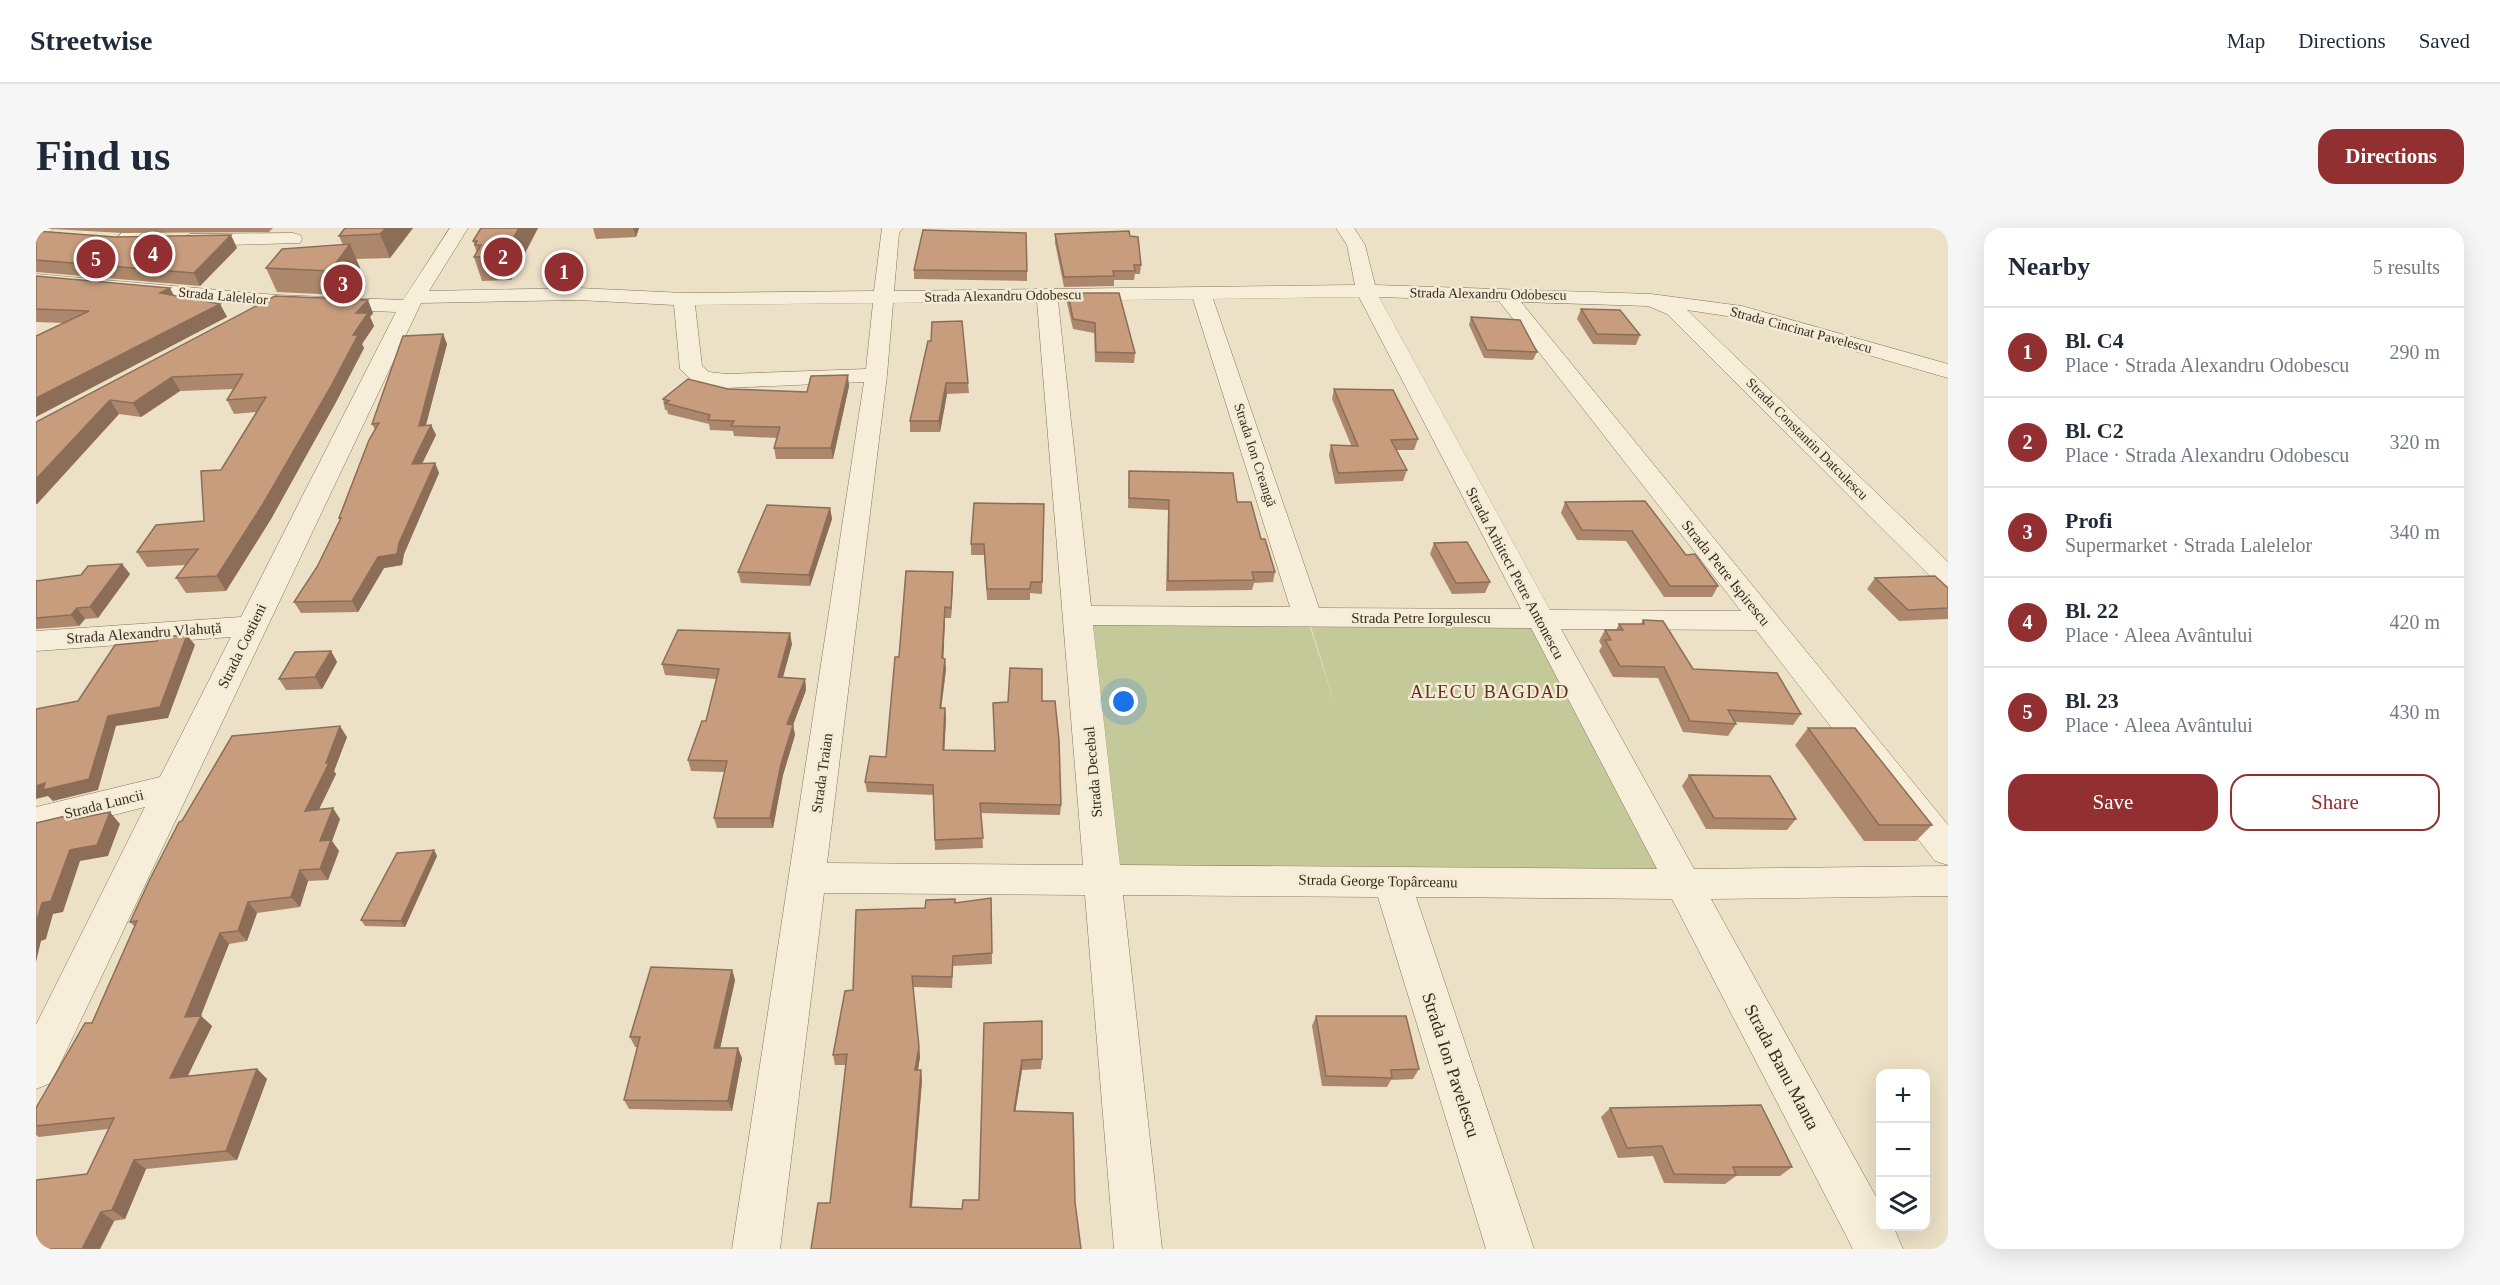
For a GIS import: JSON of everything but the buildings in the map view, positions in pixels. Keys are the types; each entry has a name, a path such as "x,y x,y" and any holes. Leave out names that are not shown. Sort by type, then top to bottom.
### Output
{"street":[{"path":"122,241 138,228"},
{"name":"Strada Costieni","path":"36,1069 172,787 412,302 459,228"},
{"name":"Strada Traian","path":"756,1249 876,375 890,230 894,228"},
{"name":"Strada Arhitect Petre Antonescu","path":"1345,228 1356,245 1366,291 1538,619 1685,884"},
{"path":"36,235 51,232"},
{"path":"100,239 162,240 297,233"},
{"path":"279,256 297,233"},
{"name":"Strada Lalelelor","path":"36,280 246,308 277,301 412,302"},
{"path":"246,308 259,282"},
{"name":"Strada Alexandru Odobescu","path":"412,302 578,294 684,299 1366,291 1657,302"},
{"name":"Strada Ion Creangă","path":"1202,294 1308,617"},
{"name":"Strada Decebal","path":"1047,295 1138,1249"},
{"name":"Strada Petre Ispirescu","path":"1505,295 1948,851"},
{"path":"684,299 691,369 703,378 736,381 876,375"},
{"name":"Strada Cincinat Pavelescu","path":"1657,302 1752,315 1948,371"},
{"name":"Strada Constantin Datculescu","path":"1657,302 1674,310 1696,330 1948,578"},
{"name":"Strada Petre Iorgulescu","path":"1078,615 1764,621"},
{"name":"Strada Alexandru Vlahuță","path":"36,641 252,626"},
{"name":"Strada Luncii","path":"36,821 172,787"},
{"name":"Strada George Topârceanu","path":"808,878 1685,884 1948,881"},
{"name":"Strada Ion Pavelescu","path":"1392,881 1510,1249"},
{"name":"Strada Banu Manta","path":"1685,884 1879,1249"}],"green space":[{"path":"1308,617 1538,619 1685,884 1108,872 1084,619 1308,621 1338,714"}],"place":[{"name":"Bl. 22","path":"153,254"},
{"name":"Bl. C2","path":"503,257"},
{"name":"Bl. 23","path":"96,259"},
{"name":"Bl. C4","path":"564,272"},
{"name":"Profi","path":"343,284"}],"district":[{"name":"ALECU BAGDAD","path":"1490,692"}]}
